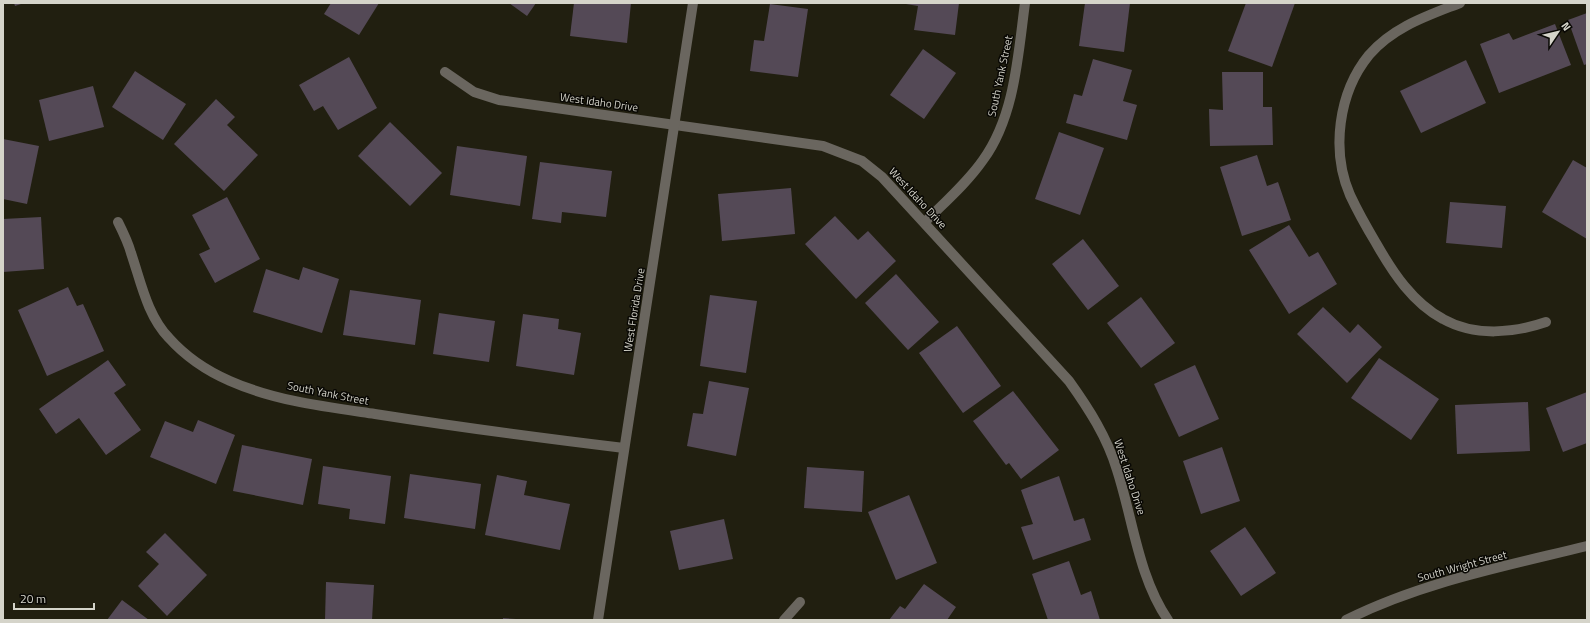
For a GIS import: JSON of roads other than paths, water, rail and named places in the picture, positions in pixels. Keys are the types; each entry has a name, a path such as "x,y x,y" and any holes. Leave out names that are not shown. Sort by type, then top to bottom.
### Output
{"street":[{"name":"West Florida Drive","path":"598,620 693,3"},
{"name":"South Yank Street","path":"925,222 966,181 984,160 996,139 1004,120 1010,98 1025,3"},
{"path":"1460,3 1426,16 1386,38 1369,56 1356,75 1340,121 1340,151 1344,173 1350,194 1382,254 1410,293 1426,308 1444,320 1486,331 1507,332 1528,329 1546,322"},
{"name":"West Idaho Drive","path":"445,72 474,92 499,100 823,146 862,161 882,177 925,222 1069,381 1089,408 1104,436 1117,469 1146,572 1168,620"},
{"name":"South Yank Street","path":"118,222 131,250 141,288 152,314 168,338 188,357 211,372 231,382 270,394 327,406 439,424 624,448"},
{"name":"South Wright Street","path":"1346,620 1387,601 1441,583 1587,546"},
{"path":"784,620 800,602"}]}
